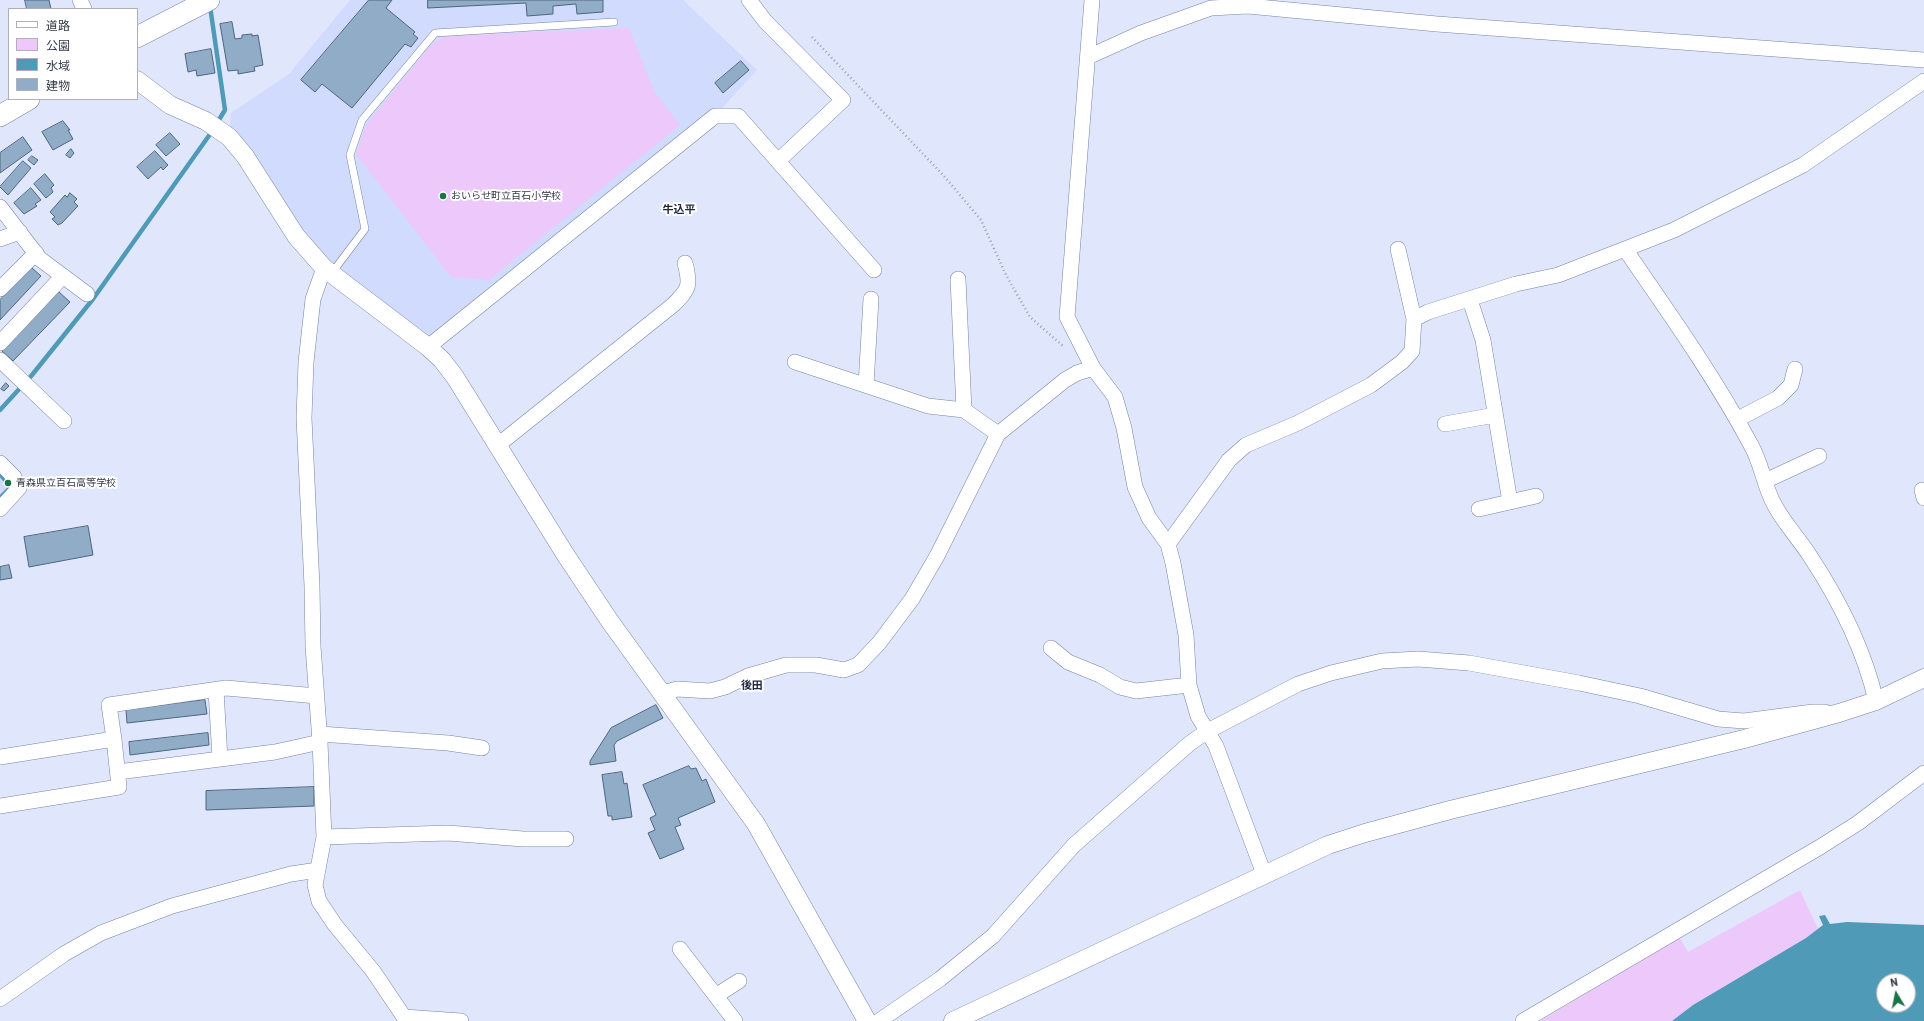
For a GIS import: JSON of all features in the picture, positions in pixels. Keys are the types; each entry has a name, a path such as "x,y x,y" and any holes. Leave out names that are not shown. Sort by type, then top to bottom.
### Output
{"main road":[{"path":"138,37 209,0"},
{"path":"0,116 27,100"}],"street":[{"path":"749,0 765,21 843,100 778,161"},
{"path":"1092,0 1067,317 1093,368 1115,397 1124,428 1135,487 1149,518 1168,544 1173,563 1186,635 1189,685 1198,716 1206,732 1216,746 1264,874"},
{"path":"1088,56 1141,33 1211,8 1248,6 1437,24 1924,60"},
{"path":"138,81 170,105 206,121 229,138 245,156 296,236 327,271 428,347 442,360 455,377 565,554 609,620 756,824 867,1021"},
{"path":"1414,319 1428,312 1470,300 1516,284 1558,275 1674,230 1802,165 1924,81"},
{"path":"428,347 715,116 738,116 874,270"},
{"path":"0,207 40,259 87,294"},
{"path":"0,239 20,232"},
{"path":"1168,544 1230,460 1246,445 1298,424 1371,385 1402,362 1412,351 1414,319 1398,249"},
{"path":"1625,249 1678,326 1738,419 1757,454 1775,507 1809,554 1841,608 1867,669 1876,701"},
{"path":"0,289 36,253"},
{"path":"498,445 673,305 688,290 689,280 685,263"},
{"path":"327,271 313,299 306,362 304,418 312,586 313,646 320,738 324,837 315,885 319,901 373,971 404,1017 414,1019 461,1021"},
{"path":"0,343 63,276"},
{"path":"958,279 964,410"},
{"path":"866,386 870,299"},
{"path":"1470,300 1483,340 1510,502"},
{"path":"0,360 64,421"},
{"path":"795,362 928,406 964,410 998,434"},
{"path":"663,693 678,689 710,691 725,687 748,676 786,665 816,665 844,670 858,665 879,643 912,600 937,556 998,434 1065,380 1077,373 1093,368"},
{"path":"1738,419 1778,398 1791,385 1795,369"},
{"path":"1446,424 1495,415"},
{"path":"1765,481 1819,456"},
{"path":"0,463 14,477 19,488 0,509"},
{"path":"1479,509 1536,496"},
{"path":"1052,648 1068,662 1100,675 1120,687 1136,691 1189,685"},
{"path":"879,1021 940,980 993,936 1074,845 1189,744 1206,732 1298,684 1331,673 1382,661 1418,659 1469,664 1579,683 1640,696 1718,718 1744,721 1813,712 1839,713"},
{"path":"953,1021 1328,845 1365,833 1744,739 1839,713 1876,701 1924,678"},
{"path":"0,806 120,787 109,705 226,688 317,696"},
{"path":"216,690 220,759"},
{"path":"118,772 274,752 320,738 448,743 482,748"},
{"path":"0,757 114,739"},
{"path":"1523,1021 1820,847 1858,823 1924,773"},
{"path":"324,837 448,833 523,839 566,839"},
{"path":"0,999 64,954 101,933 172,906 264,880 318,870"},
{"path":"680,949 717,995 735,1021"},
{"path":"717,995 739,981"}],"lane":[{"path":"327,271 365,229 350,155 362,120 435,32 614,22"}],"path":[{"path":"812,37 944,176 981,220 1006,275 1030,317 1068,350 1077,373"}],"shaded area":[{"name":"おいらせ町立百石小学校","path":"350,0 683,0 757,70 715,116 428,347 324,268 229,137 231,113 289,74"},
{"name":"青森県立百石高等学校","path":"0,463 19,488 0,509"}],"green space":[{"path":"629,28 654,91 680,125 489,280 451,277 356,154 366,125 430,46 446,36"},
{"path":"1800,890 1818,929 1806,938 1693,1005 1672,1021 1540,1021 1680,938 1688,952"}],"water":[{"path":"1825,915 1830,924 1847,922 1924,925 1924,1021 1672,1021 1693,1005 1806,938 1823,925 1819,916"}],"building":[{"path":"25,0 49,0 51,8 27,8"},
{"path":"369,0 392,0 386,8 415,32 413,34 418,38 411,47 405,44 352,108 322,84 315,92 301,80"},
{"path":"428,0 603,0 603,12 577,14 576,4 553,6 553,14 527,16 526,3 428,8"},
{"path":"232,22 235,39 242,38 242,35 258,35 263,65 254,67 255,71 238,74 238,70 228,71 220,24"},
{"path":"211,49 215,73 197,76 196,70 188,72 185,54"},
{"path":"741,61 749,70 723,93 715,83"},
{"path":"63,121 70,130 68,130 73,139 53,150 42,132"},
{"path":"170,133 180,144 166,156 156,145"},
{"path":"23,137 32,150 0,173 0,153"},
{"path":"71,149 74,153 70,158 66,155"},
{"path":"155,151 168,165 163,170 161,167 148,179 137,167"},
{"path":"32,156 38,160 34,165 28,160"},
{"path":"23,161 31,168 8,195 0,187"},
{"path":"45,174 54,185 51,188 53,192 46,198 34,184"},
{"path":"31,188 41,200 35,204 37,206 24,214 14,203"},
{"path":"70,193 77,199 74,202 78,206 62,223 58,225 52,219 55,217 50,212 65,195 67,197"},
{"path":"31,267 41,276 0,320 0,300"},
{"path":"59,292 70,302 13,361 2,351"},
{"path":"6,383 9,386 4,391 1,389"},
{"path":"88,526 93,555 29,567 24,537"},
{"path":"9,565 12,578 0,580 0,567"},
{"path":"205,700 207,714 127,723 126,710"},
{"path":"656,705 663,718 617,741 614,745 616,761 590,765 590,761 611,728"},
{"path":"208,733 209,745 130,755 129,742"},
{"path":"689,766 691,769 696,768 702,781 706,779 715,802 678,818 681,825 675,827 684,849 660,859 648,833 655,830 650,818 656,815 643,785"},
{"path":"622,772 624,784 627,783 632,817 612,820 612,816 608,816 602,775"},
{"path":"314,787 314,806 206,810 206,791"}],"waterway":[{"path":"210,6 225,110 217,123"},
{"path":"0,410 32,375 93,299 213,130"},
{"path":"0,474 11,487 0,498"}],"place":[{"name":"おいらせ町立百石小学校","path":"443,196"},
{"name":"青森県立百石高等学校","path":"8,483"}],"district":[{"name":"牛込平","path":"679,209"},
{"name":"後田","path":"752,685"}]}
